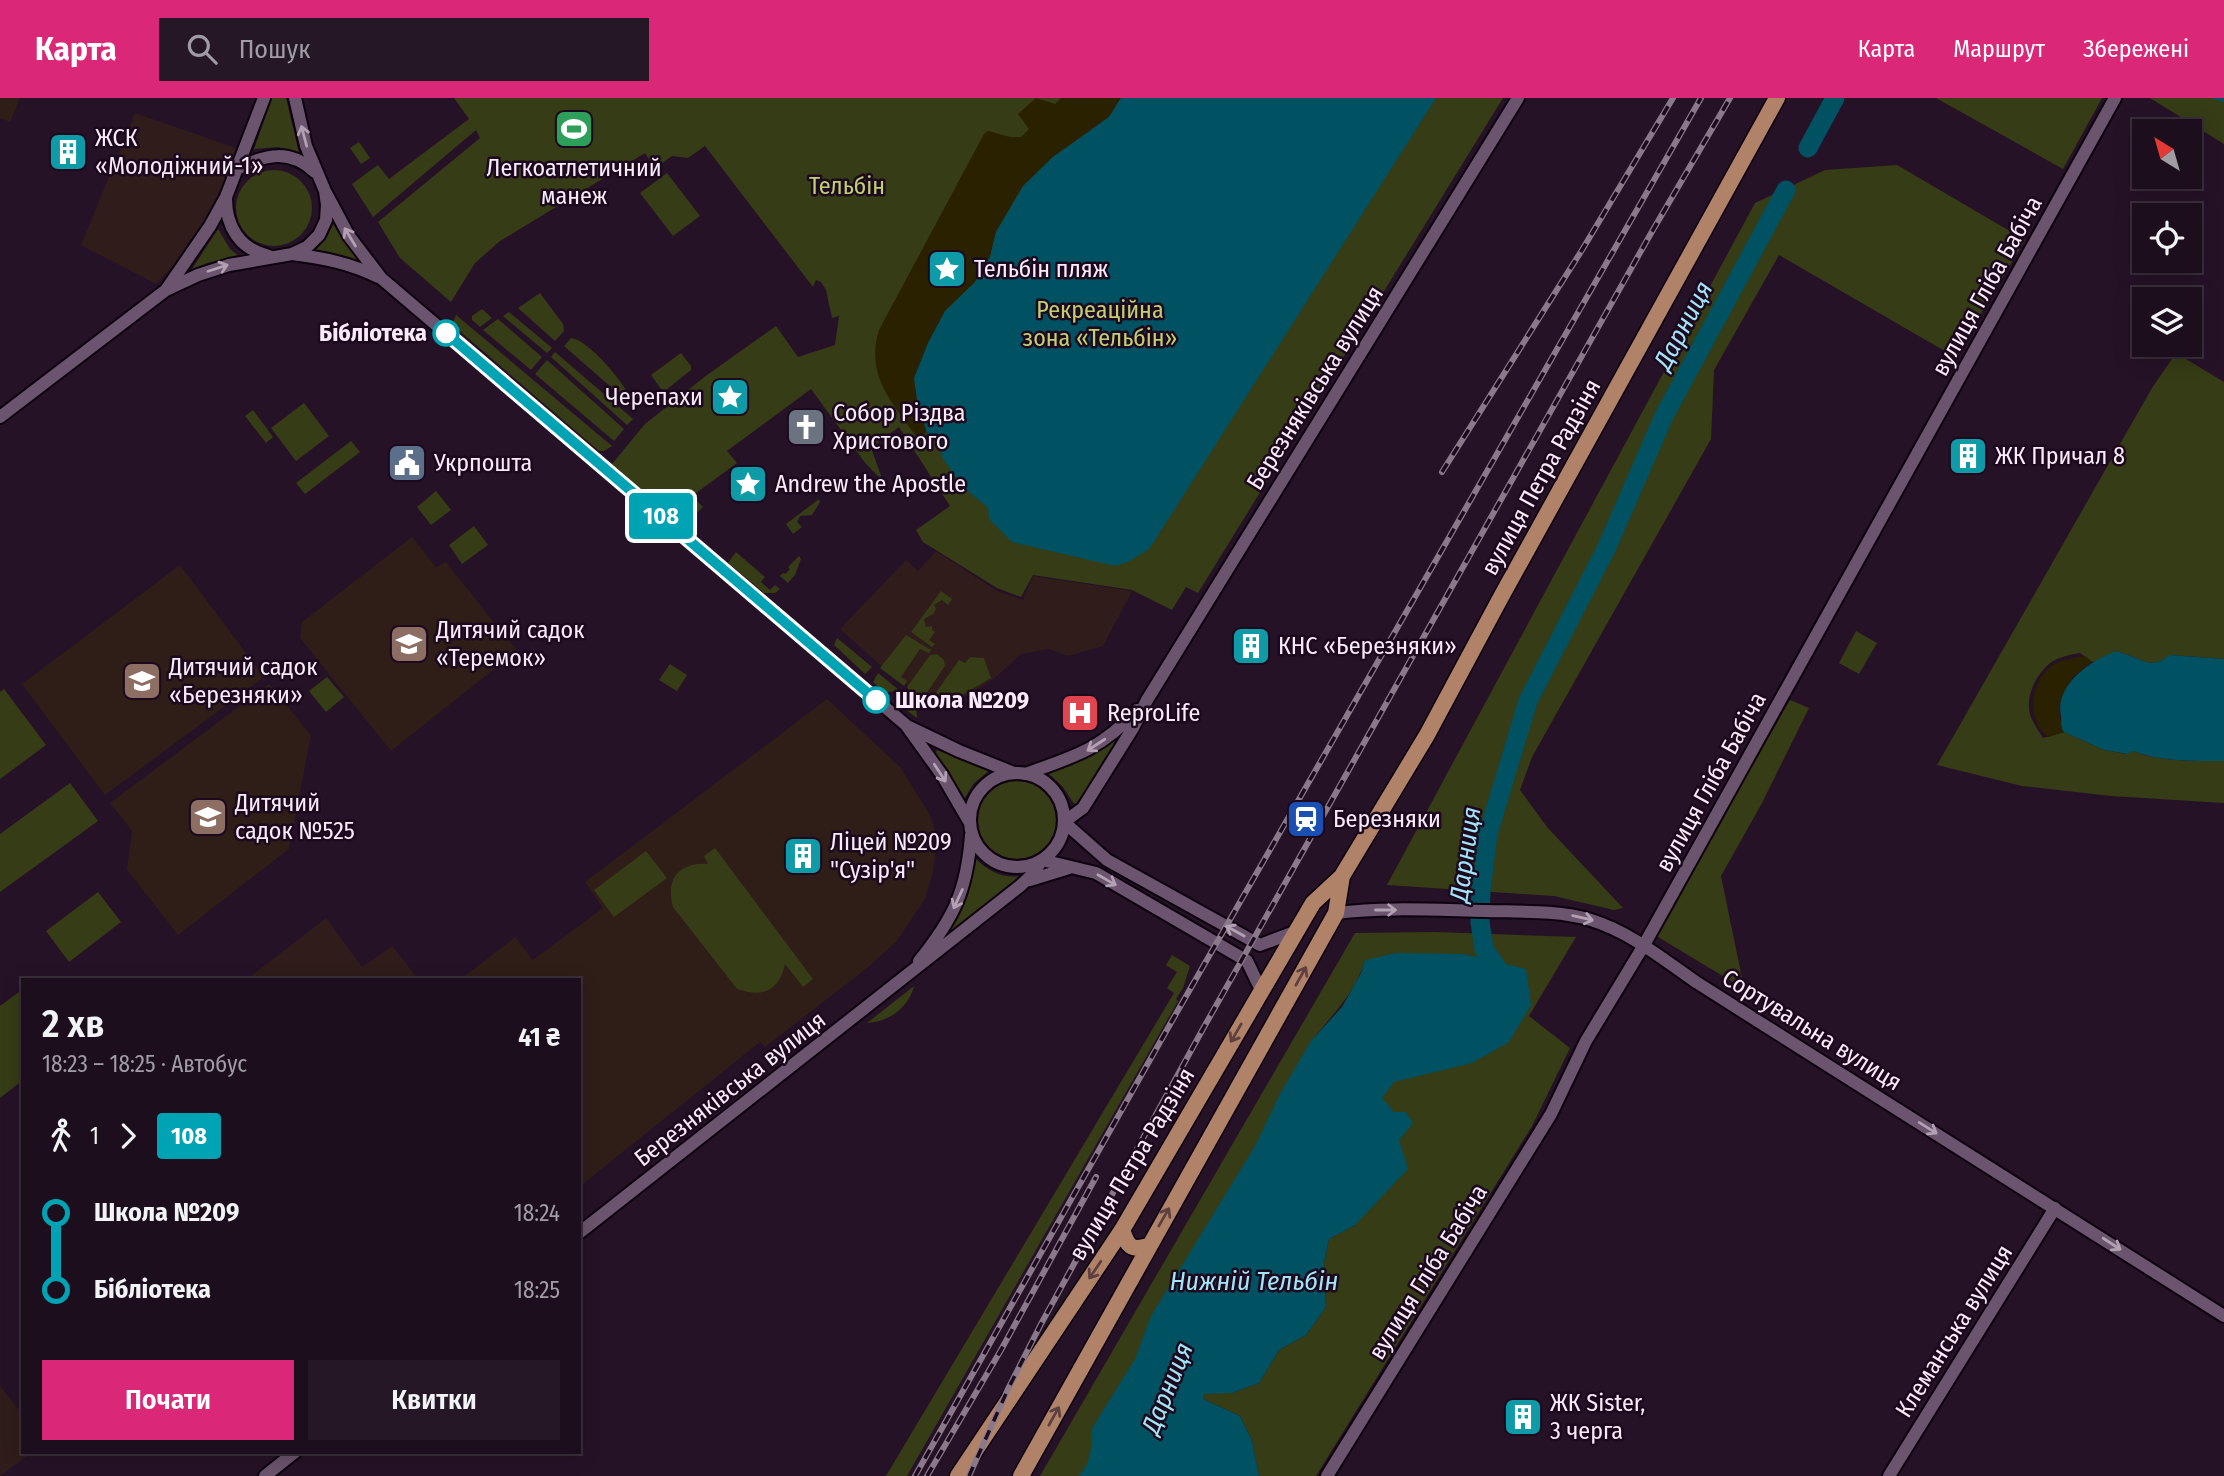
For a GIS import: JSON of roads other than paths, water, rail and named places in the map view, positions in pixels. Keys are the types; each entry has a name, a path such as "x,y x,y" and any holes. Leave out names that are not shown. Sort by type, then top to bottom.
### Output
{"main road":[{"name":"вулиця Петра Радзіня","path":"958,1476 1122,1230 1313,903 1342,876 1427,735 1777,98"},
{"name":"вулиця Петра Радзіня","path":"1021,1476 1336,913 1342,876"},
{"path":"1122,1230 1131,1247 1138,1249 1148,1245"}],"street":[{"path":"166,290 210,226 226,197 264,98"},
{"path":"295,98 306,146 317,174 349,236 381,278 906,725 942,775 980,849 998,863 1020,867 1042,860 1058,844 1064,822 1062,807 1055,793 1044,782 959,751 906,725"},
{"name":"Березняківська вулиця","path":"1064,822 1083,808 1518,98"},
{"name":"вулиця Гліба Бабіча","path":"1327,1476 1551,1114 1586,1041 1644,945 2115,98"},
{"path":"239,168 258,158 284,155 307,165 317,174"},
{"path":"292,254 307,247 318,235 326,220 326,191"},
{"path":"226,197 229,222 236,236 253,250 274,257"},
{"path":"0,417 166,290 198,275 229,265 292,254 355,265 381,278"},
{"name":"Березняківська вулиця","path":"1020,773 1065,761 1086,752 1121,727 1147,700"},
{"path":"971,828 974,802 982,789 999,777 1020,773"},
{"path":"1083,808 1082,827 1097,852"},
{"path":"1064,822 1110,862 1260,945 1297,931"},
{"name":"Березняківська вулиця","path":"906,977 937,937 958,900 967,874 971,828"},
{"path":"1042,860 1099,875 1247,961 1261,990"},
{"name":"Березняківська вулиця","path":"581,1231 1026,881 1042,860"},
{"path":"1026,881 1058,870 1080,868"},
{"name":"Сортувальна вулиця","path":"1336,913 1361,910 1436,910 1563,914 1590,919 1612,928 1644,945 1696,982 2224,1316"},
{"name":"Клеманська вулиця","path":"1889,1476 2055,1208"},
{"path":"265,1476 292,1454"}],"water":[{"path":"1121,98 1436,98 1150,548 1130,561 1115,566 1012,542 989,519 988,508 962,486 942,457 938,441 927,433 917,400 914,378 945,311 975,282 990,257 996,232 1023,186 1053,157 1109,117"},
{"path":"2117,651 2149,663 2159,662 2170,655 2224,659 2224,761 2178,760 2133,751 2128,754 2104,750 2064,732 2060,705 2069,684 2086,667"},
{"name":"Нижній Тельбін","path":"1396,953 1464,954 1526,969 1531,1005 1509,1042 1472,1063 1394,1082 1382,1098 1394,1112 1406,1112 1413,1123 1399,1140 1408,1169 1355,1225 1329,1239 1324,1263 1326,1307 1306,1335 1279,1350 1259,1383 1232,1393 1203,1394 1203,1399 1240,1416 1252,1441 1259,1476 1078,1476 1090,1455 1091,1430 1135,1359 1151,1316 1255,1146 1281,1092 1311,1041 1342,1007 1361,973 1365,960"}],"waterway":[{"name":"Дарниця","path":"1808,148 1835,98"},
{"path":"2215,98 2224,100"},
{"name":"Дарниця","path":"1506,981 1484,949 1480,922 1481,890 1488,834 1528,701 1607,547 1664,416 1786,190"}],"railway":[{"path":"1442,472 1582,250 1673,98"},
{"path":"915,1476 1177,1012 1701,98"},
{"path":"969,1476 1041,1324 1204,1027 1650,235 1730,98"},
{"path":"927,1476 1001,1350 1096,1177"}],"place":[{"name":"Легкоатлетичний манеж","path":"574,129"},
{"name":"ЖСК «Молодіжний-1»","path":"68,152"},
{"name":"Тельбін пляж","path":"947,269"},
{"name":"Бібліотека","path":"446,333"},
{"name":"Черепахи","path":"730,397"},
{"name":"Собор Різдва Христового","path":"806,427"},
{"name":"ЖК Причал 8","path":"1968,456"},
{"name":"Укрпошта","path":"407,463"},
{"name":"Andrew the Apostle","path":"748,484"},
{"name":"Дитячий садок «Теремок»","path":"409,644"},
{"name":"КНС «Березняки»","path":"1251,646"},
{"name":"Дитячий садок «Березняки»","path":"142,681"},
{"name":"Школа №209","path":"876,700"},
{"name":"ReproLife","path":"1080,713"},
{"name":"Дитячий садок №525","path":"208,817"},
{"name":"Березняки","path":"1306,819"},
{"name":"Ліцей №209 \"Сузір'я\"","path":"803,856"},
{"name":"ЖК Sister, 3 черга","path":"1523,1417"}],"park label":[{"name":"Тельбін","path":"847,186"},
{"name":"Рекреаційна зона «Тельбін»","path":"1100,324"}]}
